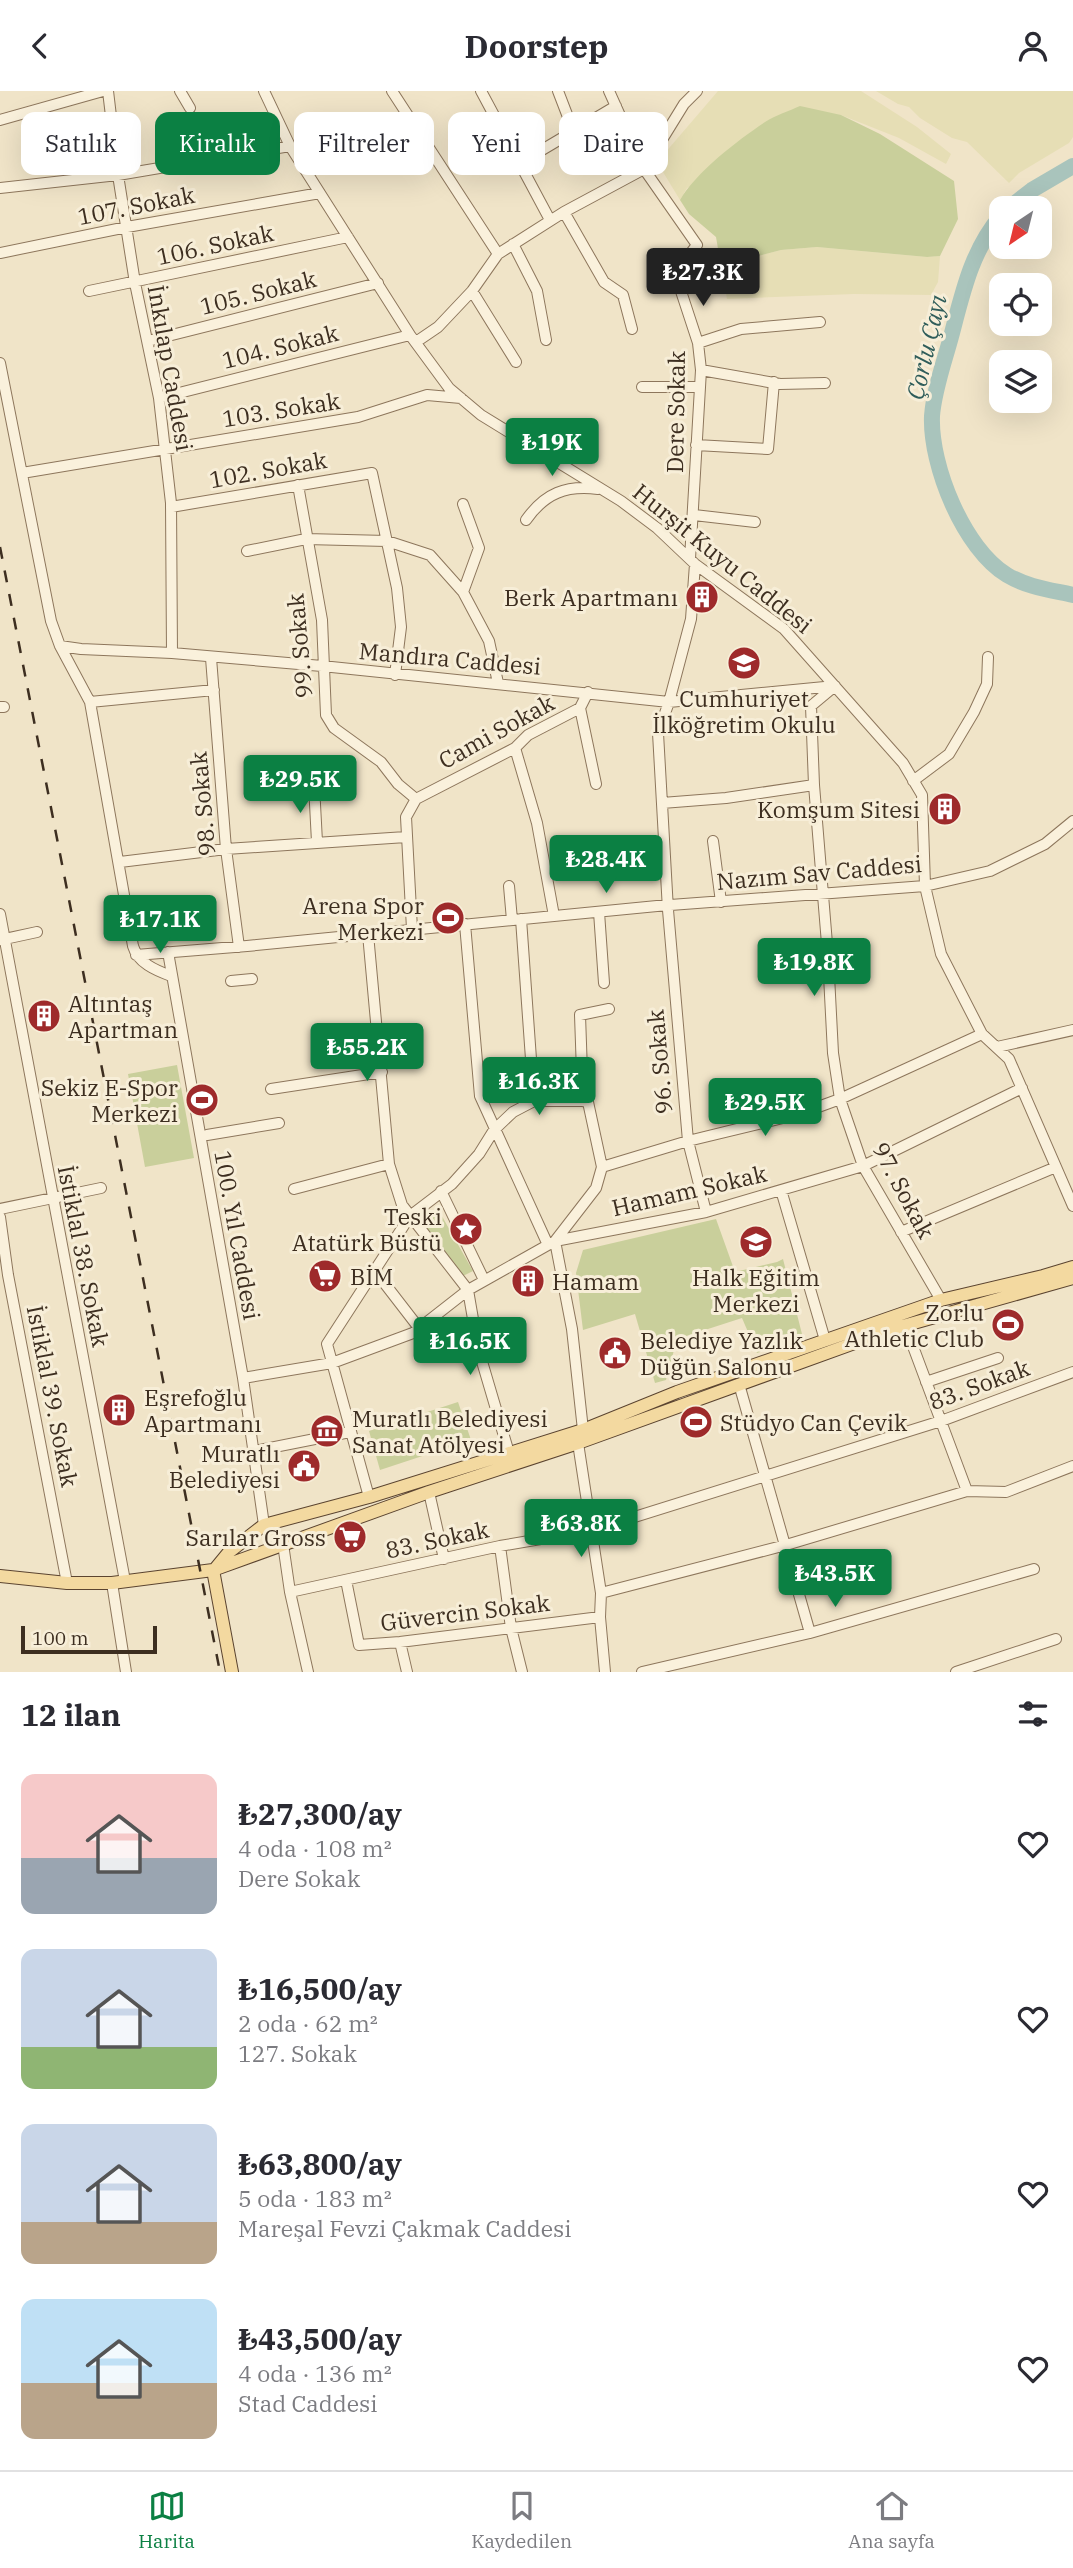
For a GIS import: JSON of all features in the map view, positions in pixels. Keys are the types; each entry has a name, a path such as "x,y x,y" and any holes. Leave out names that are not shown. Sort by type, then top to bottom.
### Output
{"main road":[{"path":"0,1576 67,1583 118,1582 213,1570 739,1384 757,1371 825,1340 941,1300 1073,1267"},
{"path":"213,1570 251,1532 269,1524 369,1497 583,1430 677,1392 1073,1278"},
{"path":"677,1392 680,1406"},
{"path":"578,1443 583,1430"},
{"path":"269,1524 283,1545"},
{"path":"251,1532 252,1544 258,1554"},
{"path":"213,1570 232,1672"}],"street":[{"path":"0,120 105,91"},
{"name":"İnkılap Caddesi","path":"105,91 108,112"},
{"path":"180,91 190,108"},
{"name":"Hurşit Kuyu Caddesi","path":"264,91 290,146 413,339 449,388 481,415 601,489 657,528 693,561 785,629 903,763 922,796 925,886 941,954 982,1034 1009,1059 1073,1206"},
{"path":"392,91 498,254"},
{"path":"481,91 492,112"},
{"path":"558,91 566,112"},
{"name":"Dere Sokak","path":"609,91 619,112"},
{"path":"668,131 684,104 697,91"},
{"path":"605,112 616,106"},
{"path":"141,171 290,146"},
{"path":"0,188 118,175"},
{"name":"İnkılap Caddesi","path":"118,175 135,283 159,398 165,449 171,507 172,653"},
{"path":"526,175 550,220"},
{"path":"413,339 438,327 472,291 498,254 550,220 634,175"},
{"name":"Dere Sokak","path":"649,175 697,245 675,273 698,343 701,370 691,619 670,702 659,733 667,905"},
{"name":"107. Sokak","path":"0,253 127,227 320,193"},
{"path":"564,212 604,282 623,295 632,329"},
{"name":"106. Sokak","path":"89,291 348,237"},
{"path":"513,244 537,291 546,340"},
{"name":"105. Sokak","path":"148,341 378,283"},
{"path":"472,291 516,362"},
{"path":"698,343 741,329 820,321"},
{"name":"104. Sokak","path":"159,398 413,339"},
{"path":"0,363 51,621 60,646 90,702 134,951 153,969 171,977"},
{"path":"701,370 774,382 825,383"},
{"path":"696,445 768,449 774,382"},
{"path":"642,387 700,387"},
{"name":"103. Sokak","path":"22,473 358,417 427,395 461,398"},
{"name":"102. Sokak","path":"171,507 372,473 387,541"},
{"name":"99. Sokak","path":"298,485 322,620 326,715 334,728 381,762 398,784 415,799"},
{"path":"526,520 544,499 579,487 601,489"},
{"path":"463,504 479,548 463,592"},
{"path":"694,515 755,522"},
{"path":"247,551 306,539 387,541 430,555 463,592 489,641 498,683"},
{"path":"387,541 397,588 401,627 396,675"},
{"name":"Mandıra Caddesi","path":"60,646 323,666 670,702 835,686"},
{"name":"98. Sokak","path":"211,657 226,849 239,947"},
{"path":"913,781 949,754 968,723 987,684 988,657"},
{"name":"97. Sokak","path":"835,686 811,706 833,1053 840,1099 863,1166 941,1300"},
{"path":"90,702 214,690"},
{"name":"Cami Sokak","path":"415,799 514,748 528,735 580,708 588,692"},
{"path":"580,708 596,784"},
{"path":"514,748 537,823 554,916"},
{"path":"314,785 317,842"},
{"path":"662,803 814,785"},
{"path":"412,929 406,838 407,817 415,799"},
{"name":"Nazım Sav Caddesi","path":"134,951 168,953 667,905 925,886 989,871 1045,844 1073,821"},
{"path":"120,862 226,849 406,838"},
{"path":"713,841 721,902"},
{"path":"509,886 516,919 534,1101"},
{"name":"96. Sokak","path":"667,905 688,1141 706,1212"},
{"path":"599,912 604,983"},
{"name":"İstiklal 38. Sokak","path":"0,914 2,939 52,1199 118,1582 126,1672"},
{"path":"465,924 480,1096 552,1243 572,1329 583,1430"},
{"path":"2,939 37,932"},
{"path":"368,934 389,1164 402,1205 468,1290 478,1348 509,1453"},
{"name":"100. Yıl Caddesi","path":"168,953 269,1524"},
{"path":"231,981 252,979"},
{"path":"243,1378 332,1363 395,1341 419,1328 484,1280 552,1243 596,1188 602,1167 586,1102 580,1015 609,1009"},
{"path":"997,1047 1073,1030"},
{"path":"602,1167 688,1141 799,1114 840,1099 982,1034"},
{"path":"271,1089 382,1072"},
{"name":"Hamam Sokak","path":"552,1243 706,1212 863,1166 1022,1088"},
{"path":"369,1497 327,1344 410,1216 452,1184 478,1154 494,1129 513,1112 534,1101 586,1102"},
{"path":"207,1135 279,1123"},
{"path":"295,1189 389,1164"},
{"path":"901,1232 1056,1167"},
{"path":"0,1209 101,1188"},
{"path":"781,1190 825,1340"},
{"path":"441,1191 484,1280"},
{"name":"İstiklal 39. Sokak","path":"0,1217 4,1276 67,1583"},
{"path":"375,1271 419,1328"},
{"path":"905,1325 967,1491"},
{"path":"926,1382 998,1358"},
{"name":"83. Sokak","path":"290,1592 500,1546 593,1530 941,1421 1073,1372"},
{"path":"739,1384 810,1633"},
{"path":"254,1451 350,1432"},
{"path":"578,1443 601,1593 600,1617 605,1672"},
{"path":"601,1593 786,1545 967,1491 1006,1492 1073,1467"},
{"path":"429,1492 444,1559"},
{"path":"283,1545 290,1592 308,1672"},
{"path":"500,1546 511,1628 522,1672"},
{"path":"642,1672 810,1633 1034,1569"},
{"name":"Güvercin Sokak","path":"346,1580 359,1645 600,1617"},
{"path":"957,1672 1056,1639"},
{"path":"400,1642 407,1672"}],"shaded area":[{"path":"718,91 861,91 917,127 951,154 946,164 899,138 841,115 687,188 680,200 665,175 668,175 668,149"},
{"path":"876,91 1073,91 1073,137 1069,143 1019,173 1009,183 967,142 952,138 920,118 909,107"},
{"path":"817,247 940,256 938,282 931,295 854,294 727,299 721,266 781,250"}],"green space":[{"path":"800,106 841,115 880,134 954,181 958,219 940,256 817,247 781,250 721,266 716,237 689,214 680,200 696,179 730,147 765,122"},
{"path":"177,1065 194,1158 145,1167 128,1074"},
{"path":"439,1211 473,1271 461,1277 422,1221"},
{"path":"716,1219 735,1272 783,1259 803,1338 757,1353 742,1318 677,1339 666,1380 655,1383 635,1314 583,1330 576,1273 583,1250"},
{"path":"458,1402 471,1440 380,1470 369,1431"}],"waterway":[{"name":"Çorlu Çayı","path":"1024,196 1073,166"},
{"name":"Çorlu Çayı","path":"989,232 970,271 935,395 932,416 937,458 953,505 977,546 991,563 1007,575 1023,582 1073,595"}],"railway":[{"path":"0,547 220,1672"}],"place":[{"name":"Berk Apartmanı","path":"702,597"},
{"name":"Cumhuriyet İlköğretim Okulu","path":"744,663"},
{"name":"Komşum Sitesi","path":"945,809"},
{"name":"Arena Spor Merkezi","path":"448,918"},
{"name":"Altıntaş Apartman","path":"44,1016"},
{"name":"Sekiz E-Spor Merkezi","path":"202,1100"},
{"name":"Teski Atatürk Büstü","path":"466,1229"},
{"name":"Halk Eğitim Merkezi","path":"756,1242"},
{"name":"BİM","path":"325,1276"},
{"name":"Hamam","path":"528,1281"},
{"name":"Zorlu Athletic Club","path":"1008,1325"},
{"name":"Belediye Yazlık Düğün Salonu","path":"615,1353"},
{"name":"Eşrefoğlu Apartmanı","path":"119,1410"},
{"name":"Stüdyo Can Çevik","path":"696,1422"},
{"name":"Muratlı Belediyesi Sanat Atölyesi","path":"327,1431"},
{"name":"Muratlı Belediyesi","path":"304,1466"},
{"name":"Sarılar Gross","path":"350,1537"}]}
